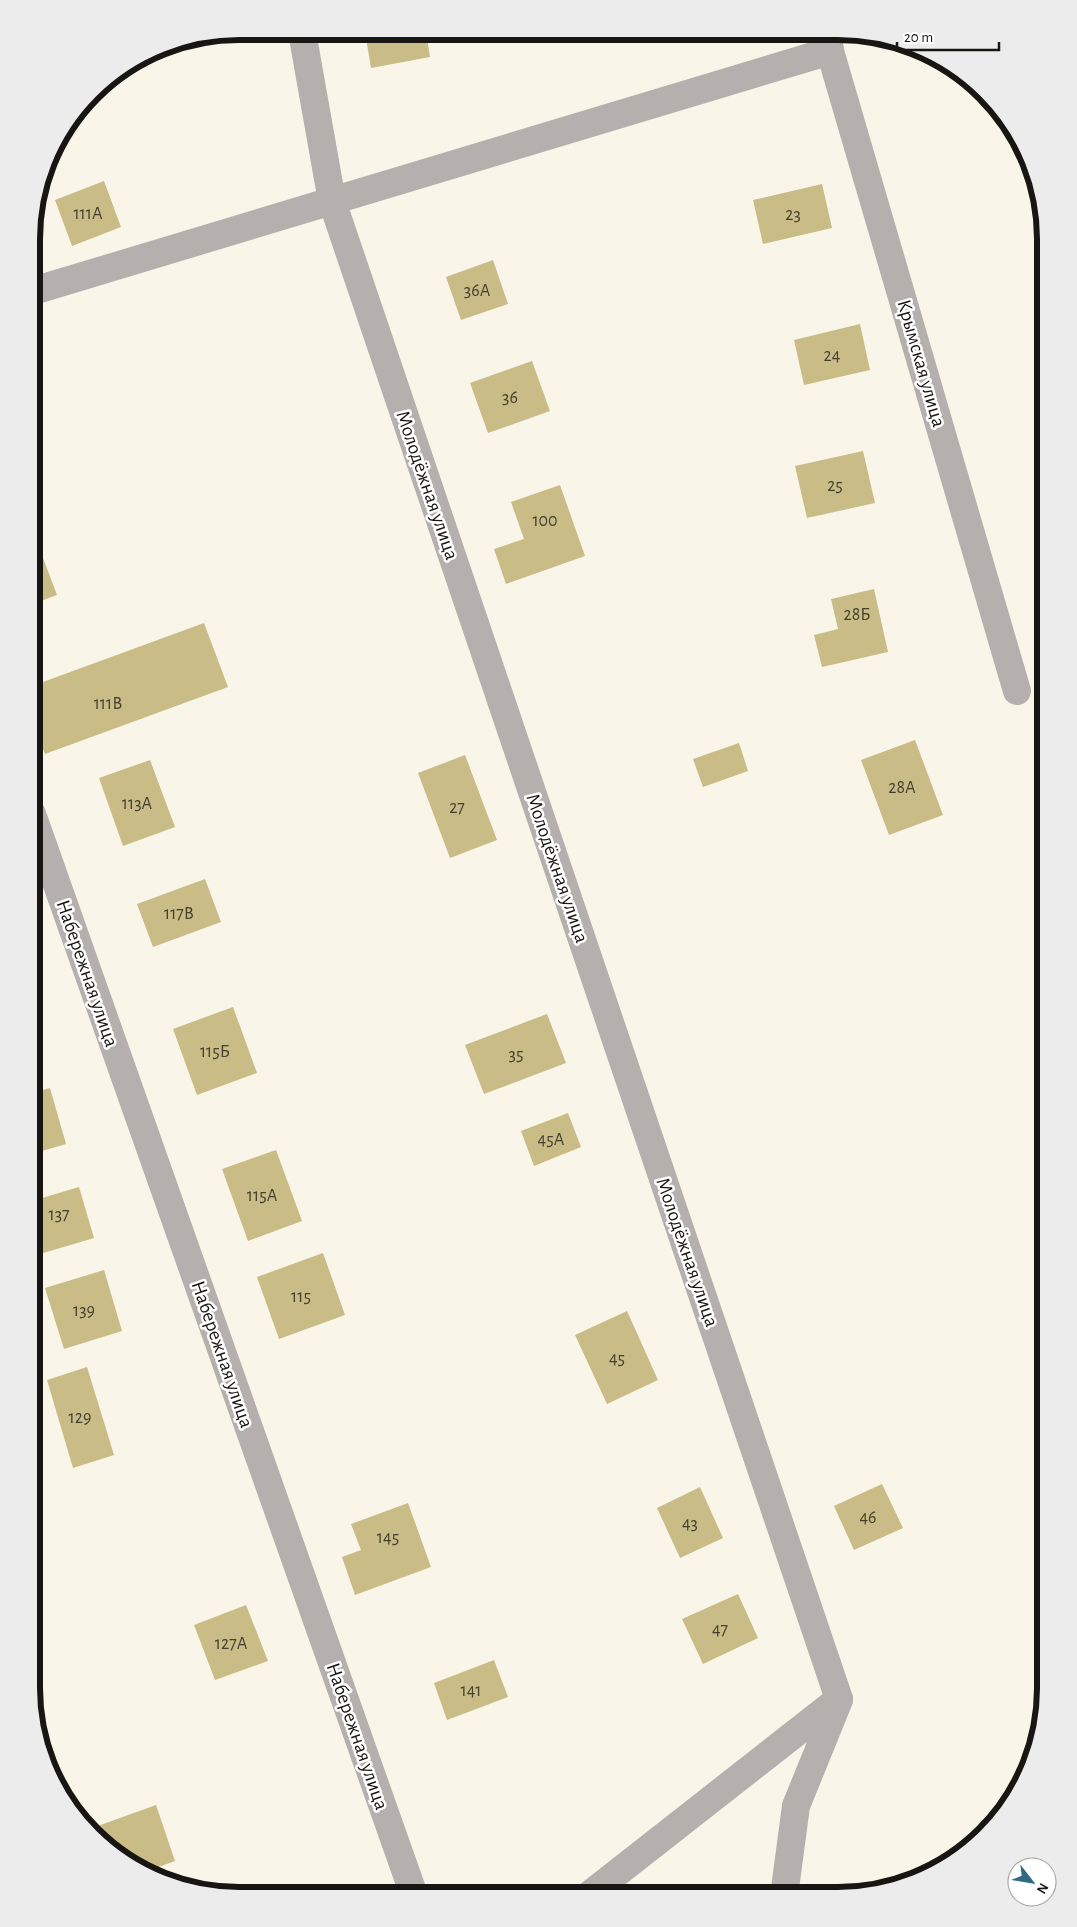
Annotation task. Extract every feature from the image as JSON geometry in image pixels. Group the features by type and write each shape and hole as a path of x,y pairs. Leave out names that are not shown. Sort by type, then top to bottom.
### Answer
{"street":[{"name":"Молодёжная улица","path":"303,40 332,201 839,1699"},
{"path":"40,289 332,201 829,43"},
{"name":"Крымская улица","path":"829,43 1018,691"},
{"name":"Набережная улица","path":"40,837 412,1887"},
{"path":"599,1887 839,1699"},
{"path":"785,1887 796,1806 839,1699"}],"building":[{"path":"366,40 427,40 430,57 371,68"},
{"path":"104,181 121,227 72,246 55,200"},
{"path":"822,184 832,228 763,244 753,200"},
{"path":"493,260 508,304 461,320 446,277"},
{"path":"860,324 870,370 804,385 794,340"},
{"path":"532,361 550,411 488,433 470,383"},
{"path":"863,451 875,503 807,518 795,466"},
{"path":"560,485 585,556 506,584 494,549 524,539 511,502"},
{"path":"40,550 57,595 40,601"},
{"path":"874,589 888,652 822,667 814,635 838,629 831,599"},
{"path":"204,623 228,687 45,754 40,741 40,683"},
{"path":"915,740 943,815 889,835 861,760"},
{"path":"739,743 748,771 703,787 693,759"},
{"path":"465,755 497,840 450,858 418,773"},
{"path":"150,760 175,827 123,846 99,778"},
{"path":"205,879 221,922 153,947 137,904"},
{"path":"233,1007 257,1073 197,1095 173,1029"},
{"path":"547,1014 566,1063 484,1094 465,1045"},
{"path":"50,1088 66,1144 40,1152 40,1091"},
{"path":"568,1113 581,1147 534,1166 521,1131"},
{"path":"276,1150 302,1221 248,1241 222,1169"},
{"path":"79,1187 94,1238 40,1254 40,1199"},
{"path":"323,1253 345,1315 279,1339 257,1277"},
{"path":"104,1270 122,1331 64,1349 45,1288"},
{"path":"627,1311 658,1380 607,1404 575,1335"},
{"path":"87,1367 114,1455 73,1468 47,1380"},
{"path":"882,1484 903,1528 854,1550 834,1506"},
{"path":"700,1487 723,1538 680,1558 657,1508"},
{"path":"408,1503 431,1567 355,1595 342,1557 361,1550 351,1524"},
{"path":"738,1594 758,1638 703,1664 682,1619"},
{"path":"246,1605 268,1661 215,1680 194,1625"},
{"path":"494,1660 508,1697 447,1720 434,1683"},
{"path":"156,1805 175,1861 155,1868 118,1846 96,1827"}]}
